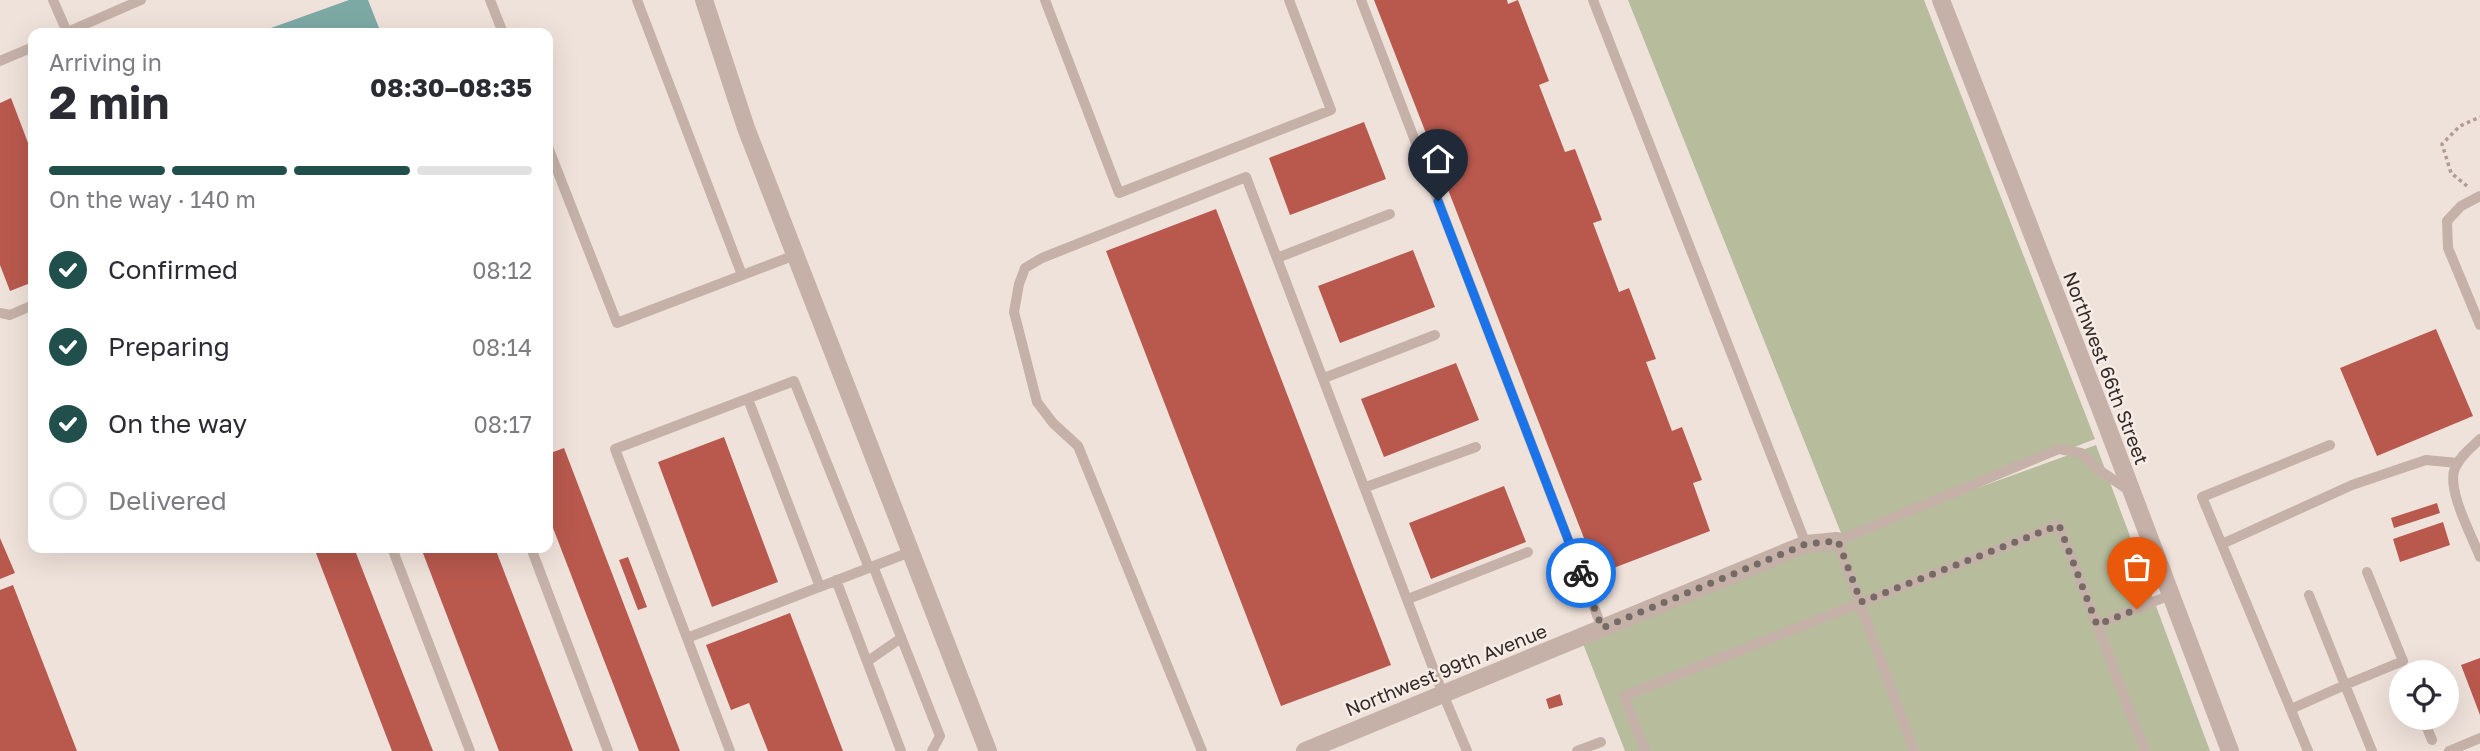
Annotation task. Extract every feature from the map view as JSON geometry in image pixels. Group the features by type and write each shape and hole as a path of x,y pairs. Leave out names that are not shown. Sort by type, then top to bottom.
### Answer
{"street":[{"path":"704,0 737,103 988,751"},
{"name":"Northwest 66th Street","path":"1941,0 2230,751"},
{"name":"Northwest 99th Avenue","path":"1305,751 1806,544 1838,541"}],"lane":[{"path":"53,0 64,28"},
{"path":"77,28 141,0"},
{"path":"490,0 501,28"},
{"path":"636,0 742,275"},
{"path":"1045,0 1119,192 1331,110 1289,0"},
{"path":"1361,0 1602,628"},
{"path":"1593,0 1806,544"},
{"path":"0,61 28,49"},
{"path":"553,160 617,323 795,255"},
{"path":"1202,751 1078,446 1053,423 1037,402 1014,312 1025,268 1041,258 1246,177 1467,751"},
{"path":"2479,197 2461,206 2447,221 2448,248 2480,325"},
{"path":"1277,258 1390,214"},
{"path":"0,313 10,315 28,307"},
{"path":"1324,378 1435,335"},
{"path":"730,751 615,449 794,381 940,736 932,751"},
{"path":"748,399 820,587"},
{"path":"2480,439 2458,463 2454,470 2452,487 2480,557"},
{"path":"2308,751 2202,497 2330,445"},
{"path":"1366,487 1476,447"},
{"path":"1914,751 1838,541 2059,449 2081,453 2099,470 2130,491"},
{"path":"2222,544 2352,485 2426,460 2458,463"},
{"path":"1645,751 1624,696 2059,525 2146,751"},
{"path":"687,638 910,552"},
{"path":"1408,599 1528,552"},
{"path":"394,553 470,751"},
{"path":"533,553 608,751"},
{"path":"2367,572 2402,660"},
{"path":"836,580 901,751"},
{"path":"2309,595 2372,751"},
{"path":"2097,625 2170,596"},
{"path":"868,661 901,638"},
{"path":"2291,709 2345,685 2389,672"},
{"path":"2428,730 2432,740"},
{"path":"2449,751 2480,738"},
{"path":"1577,751 1601,742"}],"path":[{"path":"2479,197 2451,173 2442,144 2460,125 2480,117"}],"green space":[{"path":"1628,0 1924,0 2095,439 1892,519 2096,445 2210,751 1625,751 1580,636 1843,538"}],"water":[{"path":"349,0 368,0 379,28 271,28"}],"building":[{"path":"1374,0 1507,0 1508,4 1518,0 1549,81 1539,85 1565,152 1575,149 1602,220 1593,223 1619,292 1629,288 1656,359 1646,362 1672,431 1682,427 1702,480 1693,483 1710,531 1598,574"},
{"path":"11,98 28,143 28,284 10,291 0,265 0,103"},
{"path":"1364,122 1386,179 1290,215 1269,158"},
{"path":"1216,209 1391,665 1281,706 1106,251"},
{"path":"1413,250 1435,307 1340,343 1318,286"},
{"path":"2436,329 2473,416 2377,456 2340,368"},
{"path":"1456,363 1479,420 1384,457 1361,399"},
{"path":"724,437 778,582 712,607 658,462"},
{"path":"564,448 680,751 639,751 553,528 553,452"},
{"path":"1504,486 1526,542 1431,579 1409,523"},
{"path":"2437,503 2440,513 2394,528 2391,518"},
{"path":"2443,522 2450,545 2400,562 2393,539"},
{"path":"0,538 15,573 0,579"},
{"path":"316,553 356,553 433,751 392,751"},
{"path":"423,553 497,553 573,751 499,751"},
{"path":"628,557 647,607 638,610 619,560"},
{"path":"13,585 77,751 0,751 0,590"},
{"path":"790,613 843,751 768,751 749,703 731,710 706,645"},
{"path":"2480,658 2480,715 2461,665"},
{"path":"1560,694 1563,705 1549,709 1546,699"}],"way so far":[{"path":"1581,573 1602,628 1806,544 1838,541 1861,602 2059,525 2097,625 2137,609"}],"route":[{"path":"1438,201 1581,573"}]}
